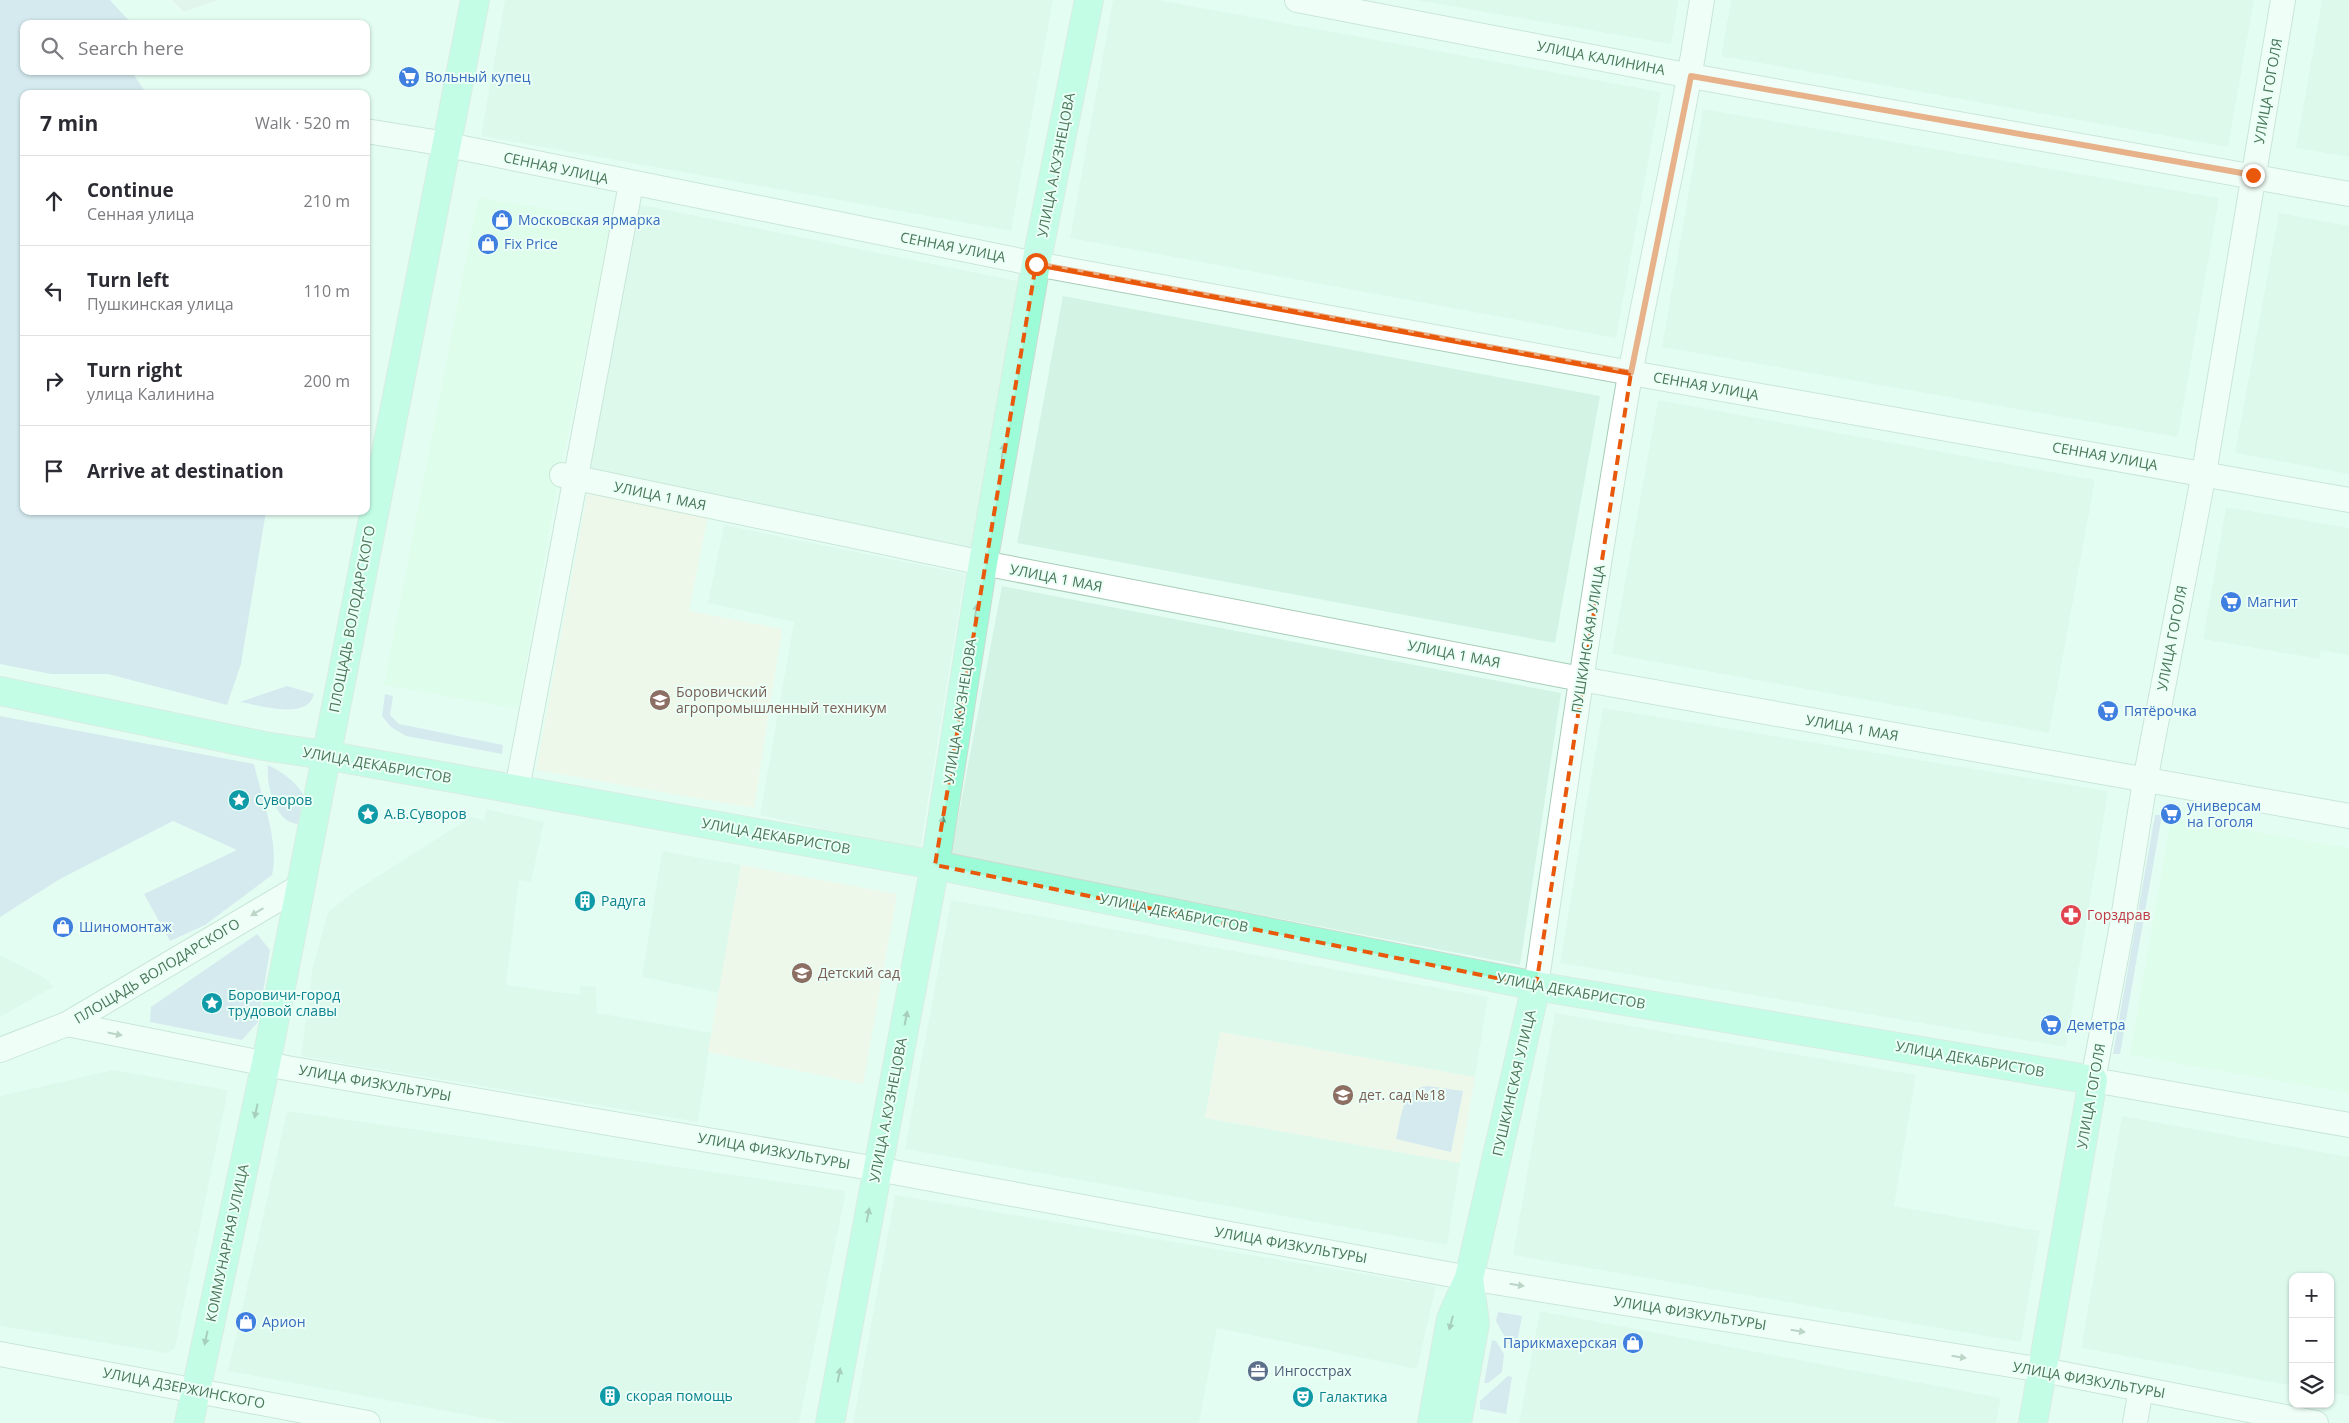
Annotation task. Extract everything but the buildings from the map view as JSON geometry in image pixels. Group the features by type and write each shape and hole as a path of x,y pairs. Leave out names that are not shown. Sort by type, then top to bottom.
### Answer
{"main road":[{"name":"ПЛОЩАДЬ ВОЛОДАРСКОГО","path":"266,1063 299,887 475,0"},
{"name":"УЛИЦА А.КУЗНЕЦОВА","path":"830,1423 935,865 984,564 1036,264 1090,0"},
{"name":"УЛИЦА ДЕКАБРИСТОВ","path":"0,691 264,746 326,754 935,865 1536,986 2093,1080"},
{"name":"ПУШКИНСКАЯ УЛИЦА","path":"1432,1423 1451,1320 1469,1278 1536,986"},
{"name":"КОММУНАРНАЯ УЛИЦА","path":"189,1423 266,1063"},
{"name":"УЛИЦА ГОГОЛЯ","path":"2033,1423 2093,1080"},
{"name":"ПУШКИНСКАЯ УЛИЦА","path":"1457,1423 1475,1323 1469,1278"}],"street":[{"name":"УЛИЦА КАЛИНИНА","path":"1296,0 1691,76 2253,175 2349,194"},
{"name":"ПУШКИНСКАЯ УЛИЦА","path":"1536,986 1581,679 1631,373 1691,76 1702,0"},
{"name":"УЛИЦА ГОГОЛЯ","path":"2093,1080 2122,925 2145,781 2204,473 2284,0"},
{"name":"СЕННАЯ УЛИЦА","path":"370,132 445,145 631,184 1036,264 1631,373 2349,500"},
{"path":"516,789 569,477 631,184"},
{"name":"УЛИЦА 1 МАЯ","path":"569,477 984,564 1581,679 2349,816"},
{"name":"ПЛОЩАДЬ ВОЛОДАРСКОГО","path":"0,1050 67,1024 299,887"},
{"name":"ПЛОЩАДЬ ВОЛОДАРСКОГО","path":"67,1024 266,1063"},
{"name":"УЛИЦА ФИЗКУЛЬТУРЫ","path":"266,1063 877,1169 1469,1278 2043,1370 2316,1423"},
{"name":"УЛИЦА ДЕКАБРИСТОВ","path":"2093,1080 2349,1125"},
{"name":"УЛИЦА ДЗЕРЖИНСКОГО","path":"0,1354 368,1423"},
{"path":"2135,1423 2141,1389"}],"highlighted area":[{"path":"1036,264 1631,373 1536,986 935,865"}],"shaded area":[{"path":"0,0 110,0 128,20 20,20 20,75 134,75 144,90 20,90 20,515 265,515 241,664 227,705 108,674 51,674 0,664"},
{"path":"172,0 218,0 184,12"},
{"path":"505,0 1053,0 1011,231 481,136"},
{"path":"1113,0 1158,0 1661,92 1616,338 1070,238"},
{"path":"1416,0 1679,0 1671,44"},
{"path":"1731,0 2254,0 2228,147 1721,56"},
{"path":"2322,0 2349,0 2349,157 2296,148"},
{"path":"1703,109 2219,198 2178,437 1662,347"},
{"path":"478,198 613,219 560,471 518,709 384,685"},
{"path":"638,204 1022,282 971,548 588,468"},
{"path":"2279,213 2349,226 2349,474 2235,453"},
{"path":"1063,296 1600,396 1555,643 1017,543"},
{"path":"1658,400 2095,480 2049,733 1612,654"},
{"name":"Боровичский агропромышленный техникум","path":"588,490 708,516 689,611 782,629 754,808 536,770"},
{"path":"2226,507 2349,528 2349,655 2321,650 2319,659 2203,639"},
{"path":"724,525 965,574 920,850 760,815 794,622 708,603"},
{"path":"1002,586 1561,693 1520,965 951,855"},
{"path":"287,686 314,694 310,702 303,707 293,709 270,708 240,702"},
{"path":"385,694 393,696 390,715 399,724 503,745 502,754 406,736 391,727 382,716"},
{"path":"1603,708 2108,791 2066,1047 1560,963"},
{"path":"0,716 254,764 272,834 274,863 272,875 205,925 170,941 144,894 237,850 173,821 60,879 0,917"},
{"path":"268,765 286,776 301,792 306,804 306,825 290,822 279,812 275,805 268,780"},
{"path":"486,809 544,822 531,882 519,880 506,985 580,995 580,986 596,987 597,1013 712,1033 698,1122 301,1056 313,966 328,912 358,889 471,817 484,820"},
{"path":"2155,815 2162,815 2120,1054 2113,1054"},
{"path":"2171,817 2349,848 2349,1093 2130,1055"},
{"path":"662,851 741,865 719,993 642,977"},
{"name":"Детский сад","path":"741,865 897,894 863,1084 708,1052"},
{"path":"951,900 1488,997 1475,1077 1220,1032 1205,1118 1460,1163 1447,1245 905,1149"},
{"path":"257,934 270,950 258,1022 242,1040 150,1022 151,1007"},
{"path":"0,955 45,978 53,987 0,1017"},
{"path":"1555,1013 1916,1075 1894,1206 2040,1231 2021,1342 1513,1255"},
{"path":"1220,1032 1475,1077 1460,1163 1205,1118"},
{"path":"113,1070 228,1090 175,1348 167,1353 0,1326 0,1096"},
{"path":"1428,1086 1463,1091 1451,1152 1396,1139 1404,1105 1408,1098 1412,1092"},
{"path":"287,1111 846,1191 799,1423 512,1423 228,1371"},
{"path":"2122,1116 2349,1157 2349,1396 2334,1393 2334,1273 2289,1273 2289,1385 2081,1348"},
{"path":"895,1195 1436,1286 1417,1369 1217,1328 1199,1423 853,1423"},
{"path":"1540,1311 2001,1398 1996,1423 1519,1423"},
{"path":"1498,1312 1522,1316 1516,1348 1510,1347 1496,1321"},
{"path":"1492,1340 1496,1341 1504,1354 1502,1372 1488,1383 1484,1383"},
{"path":"1508,1376 1512,1377 1506,1414 1480,1409 1480,1401"}],"place":[{"name":"Вольный купец","path":"409,77"},
{"name":"Московская ярмарка","path":"502,220"},
{"name":"Fix Price","path":"488,244"},
{"name":"Магнит","path":"2231,602"},
{"name":"Боровичский агропромышленный техникум","path":"660,700"},
{"name":"Пятёрочка","path":"2108,711"},
{"name":"Суворов","path":"239,800"},
{"name":"А.В.Суворов","path":"368,814"},
{"name":"универсам на Гоголя","path":"2171,814"},
{"name":"Радуга","path":"585,901"},
{"name":"Горздрав","path":"2071,915"},
{"name":"Шиномонтаж","path":"63,927"},
{"name":"Детский сад","path":"802,973"},
{"name":"Боровичи-город трудовой славы","path":"212,1003"},
{"name":"Деметра","path":"2051,1025"},
{"name":"дет. сад №18","path":"1343,1095"},
{"name":"Арион","path":"246,1322"},
{"name":"Парикмахерская","path":"1633,1343"},
{"name":"Ингосстрах","path":"1258,1371"},
{"name":"скорая помощь","path":"610,1396"},
{"name":"Галактика","path":"1303,1397"}],"route":[{"path":"1036,264 1631,373 1691,76 2253,175"}]}
